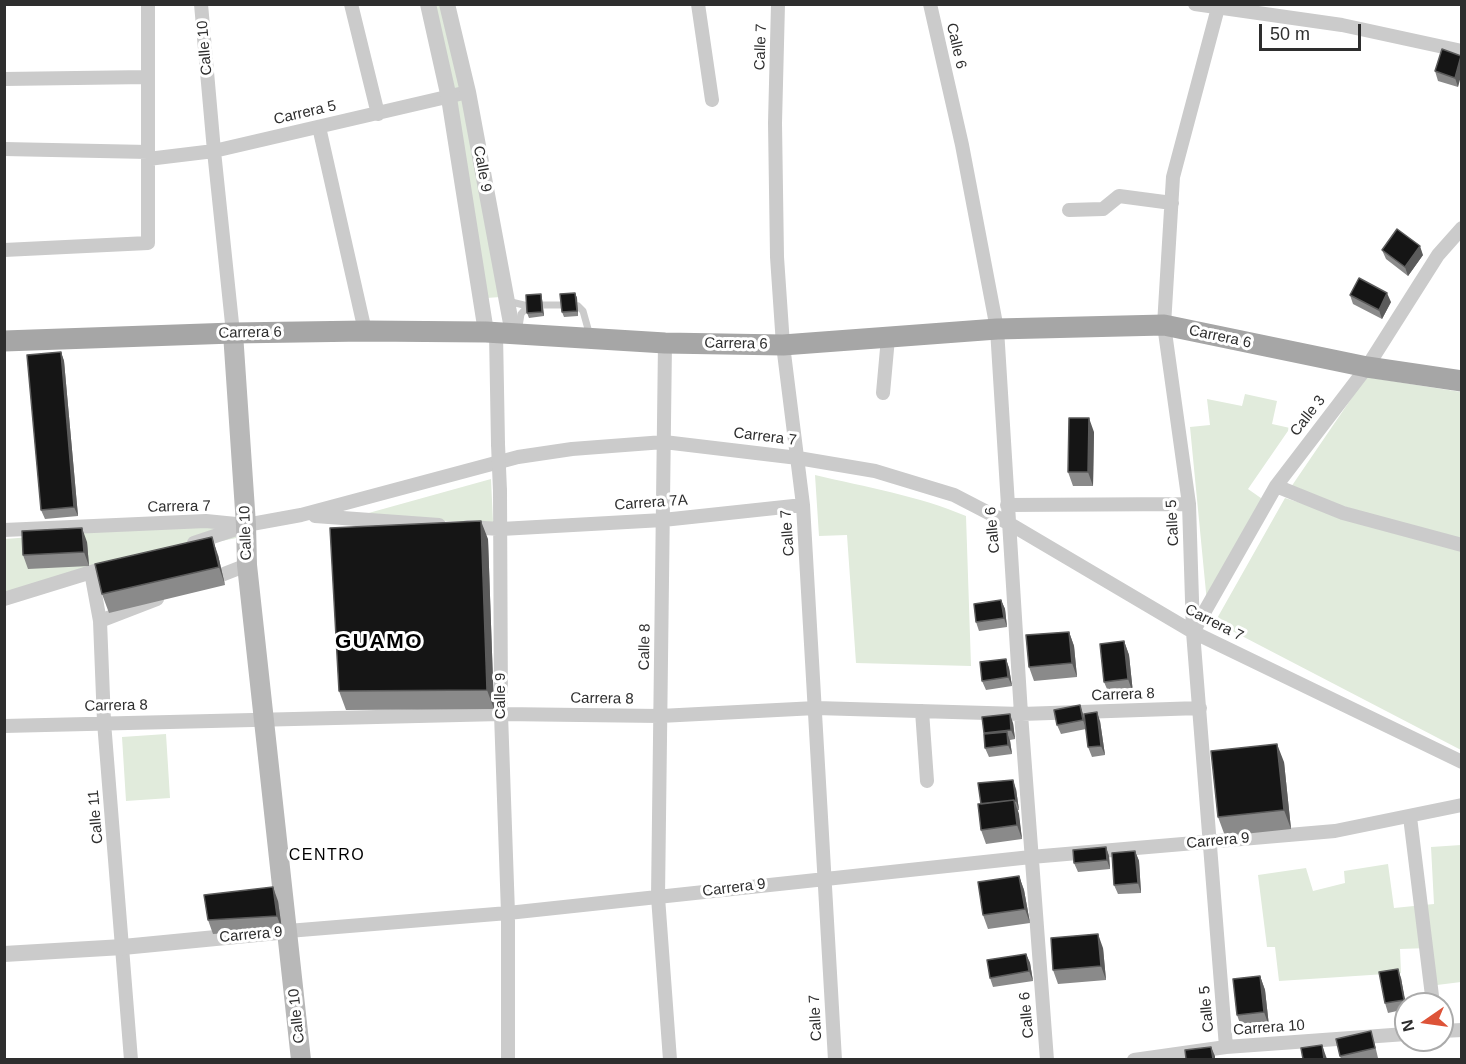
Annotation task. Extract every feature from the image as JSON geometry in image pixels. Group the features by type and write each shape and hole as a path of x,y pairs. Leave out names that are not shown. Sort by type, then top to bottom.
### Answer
{"main road":[{"name":"Carrera 6","path":"4,341 365,331 503,333 665,343 783,345 997,329 1164,325 1367,367 1461,381"},
{"name":"Calle 10","path":"233,333 247,565 302,1059"}],"street":[{"path":"4,250 148,243 148,4"},
{"name":"Calle 10","path":"201,4 233,333"},
{"path":"351,4 378,114"},
{"name":"Calle 9","path":"428,4 503,333"},
{"name":"Calle 9","path":"447,4 468,92 507,301 503,333 498,444 501,529 501,714 508,913 508,1059"},
{"path":"698,4 712,100"},
{"name":"Calle 7","path":"778,4 775,123 777,258 783,345 803,505 835,1059"},
{"name":"Calle 6","path":"930,4 962,145 997,329 1021,714 1047,1059"},
{"path":"1196,4 1342,25 1461,51"},
{"name":"Calle 5","path":"1219,6 1173,177 1164,325 1189,504 1193,632 1226,1047"},
{"path":"4,79 148,77"},
{"name":"Carrera 5","path":"4,149 148,155 214,151 468,92"},
{"path":"319,127 365,331"},
{"path":"1069,210 1103,209 1119,196 1172,203"},
{"name":"Calle 3","path":"1193,632 1276,486 1367,367 1438,255 1461,228"},
{"path":"884,393 888,338"},
{"name":"Calle 8","path":"665,343 658,897 670,1059"},
{"name":"Carrera 7","path":"4,530 206,521 246,525 301,515 518,457 572,449 664,442 798,458 876,471 954,495 1010,524 1193,632 1461,762"},
{"path":"1276,486 1343,513 1461,545"},
{"path":"1007,505 1189,504"},
{"name":"Carrera 7A","path":"301,515 501,529 663,520 803,505"},
{"path":"176,548 246,525"},
{"path":"195,585 247,565"},
{"path":"4,599 112,566"},
{"name":"Calle 11","path":"91,572 100,621 104,722 131,1059"},
{"path":"100,621 174,593"},
{"name":"Carrera 8","path":"4,726 501,714 660,716 816,708 1021,714 1200,708"},
{"path":"922,711 927,781"},
{"name":"Carrera 9","path":"4,954 123,947 508,913 1031,857 1335,831 1461,805"},
{"path":"1410,817 1432,992"},
{"name":"Carrera 10","path":"1134,1059 1226,1047 1394,1035"}],"lane":[{"path":"543,305 563,305"},
{"path":"578,306 583,311 590,339"}],"green space":[{"path":"430,5 443,5 463,88 450,92"},
{"path":"466,99 501,297 486,298 452,100"},
{"path":"1366,377 1461,392 1461,540 1339,505 1291,487"},
{"path":"1245,394 1277,401 1272,424 1290,428 1248,489 1268,503 1208,613 1190,427 1210,425 1207,399 1242,406"},
{"path":"815,475 911,497 966,516 971,666 856,663 847,535 819,536"},
{"path":"491,479 493,522 347,519"},
{"path":"1285,498 1399,534 1461,549 1461,750 1215,622"},
{"path":"239,521 241,537 88,569 5,601 5,539"},
{"path":"166,734 170,798 126,801 122,737"},
{"path":"1461,845 1461,982 1437,985 1429,948 1400,949 1401,973 1279,981 1275,947 1267,947 1258,875 1306,868 1313,891 1345,883 1344,871 1388,864 1394,908 1434,904 1431,847"}],"building":[{"path":"1442,49 1461,56 1455,78 1435,71"},
{"path":"1397,229 1420,246 1405,267 1382,250"},
{"path":"1359,278 1387,293 1379,310 1350,295"},
{"path":"575,293 577,311 562,312 560,294"},
{"path":"541,294 542,312 527,313 526,295"},
{"path":"61,352 74,507 41,510 27,355"},
{"path":"1069,418 1089,418 1088,472 1068,472"},
{"path":"481,521 487,690 339,691 330,528"},
{"path":"82,528 84,552 23,555 22,531"},
{"path":"212,537 219,567 102,594 95,564"},
{"path":"1001,600 1004,618 976,622 974,604"},
{"path":"1069,632 1072,663 1029,667 1026,635"},
{"path":"1124,641 1128,679 1104,682 1100,644"},
{"path":"1006,659 1008,677 982,681 980,662"},
{"path":"1080,705 1083,720 1057,725 1054,710"},
{"path":"1097,712 1101,746 1088,747 1084,714"},
{"path":"1010,714 1011,730 984,733 982,717"},
{"path":"1007,732 1008,745 985,748 984,734"},
{"path":"1277,744 1284,810 1218,817 1211,751"},
{"path":"1013,780 1016,801 981,804 978,783"},
{"path":"1014,800 1017,825 981,830 978,804"},
{"path":"1106,847 1107,860 1074,863 1073,850"},
{"path":"1135,851 1138,883 1114,885 1112,853"},
{"path":"1019,876 1025,909 983,915 978,882"},
{"path":"273,887 277,916 208,920 204,895"},
{"path":"1098,934 1101,966 1053,970 1051,938"},
{"path":"1026,954 1029,971 990,978 987,960"},
{"path":"1398,969 1402,992 1394,992 1394,1002 1385,1003 1379,972"},
{"path":"1260,976 1264,1012 1237,1015 1233,979"},
{"path":"1371,1031 1375,1048 1340,1056 1336,1039"},
{"path":"1322,1045 1324,1059 1303,1059 1301,1048"},
{"path":"1211,1047 1213,1059 1186,1059 1185,1050"}],"district":[{"name":"GUAMO","path":"379,642"},
{"name":"CENTRO","path":"327,856"}]}
